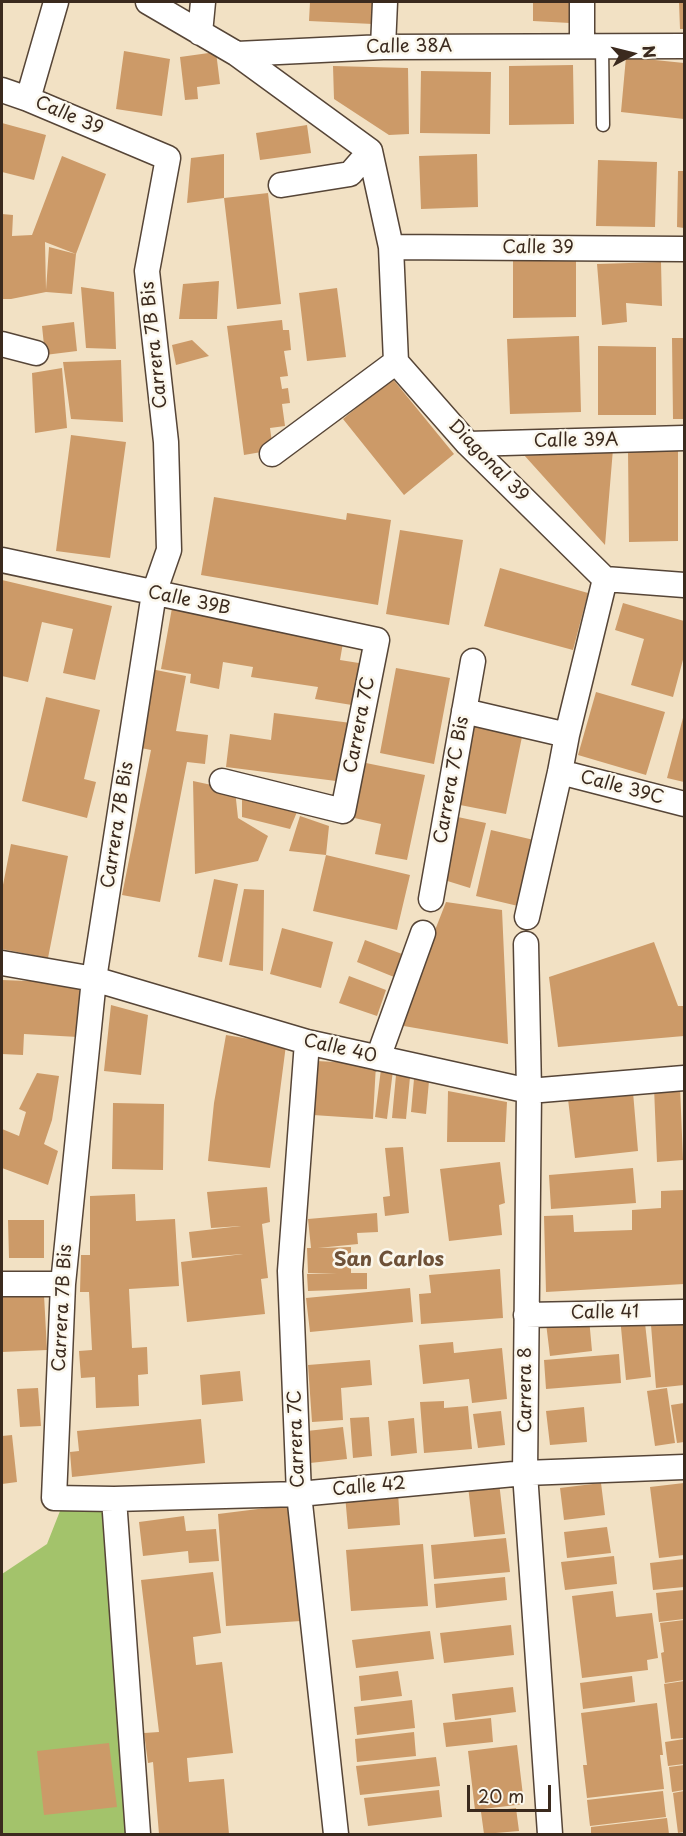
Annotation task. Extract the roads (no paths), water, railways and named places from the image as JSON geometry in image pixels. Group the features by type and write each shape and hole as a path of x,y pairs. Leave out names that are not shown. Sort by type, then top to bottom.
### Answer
{"street":[{"path":"28,99 56,2"},
{"path":"148,2 237,54 370,151 391,247 396,362 272,454"},
{"path":"200,33 203,2"},
{"path":"383,47 385,2"},
{"path":"582,2 592,46"},
{"name":"Calle 38A","path":"237,54 383,47 684,45"},
{"name":"Calle 39","path":"2,90 168,158"},
{"path":"281,185 350,174 370,151"},
{"name":"Carrera 7B Bis","path":"54,1498 63,1284 94,979 154,593 169,550 166,442 147,271 168,158"},
{"name":"Calle 39","path":"391,247 684,249"},
{"path":"2,344 36,353"},
{"name":"Diagonal 39","path":"396,362 468,444 605,579"},
{"name":"Calle 39A","path":"468,444 684,438"},
{"name":"Calle 39B","path":"2,560 377,640"},
{"path":"527,917 567,735 605,579 684,585"},
{"name":"Carrera 7C","path":"222,781 343,811 377,640"},
{"name":"Carrera 7C Bis","path":"431,899 473,661"},
{"path":"464,711 567,735"},
{"name":"Calle 39C","path":"560,772 684,804"},
{"path":"378,1058 423,933"},
{"name":"Carrera 8","path":"526,944 529,1091 525,1473 550,1834"},
{"name":"Calle 40","path":"2,963 94,979 307,1042 529,1091 684,1078"},
{"name":"Carrera 7C","path":"307,1042 290,1272 299,1494 336,1834"},
{"path":"2,1284 63,1284"},
{"name":"Calle 41","path":"526,1315 684,1312"},
{"name":"Calle 42","path":"54,1498 114,1499 299,1494 525,1473 684,1467"},
{"path":"114,1499 138,1834"}],"lane":[{"path":"592,46 603,125"}],"district":[{"name":"San Carlos","path":"389,1260"}]}
